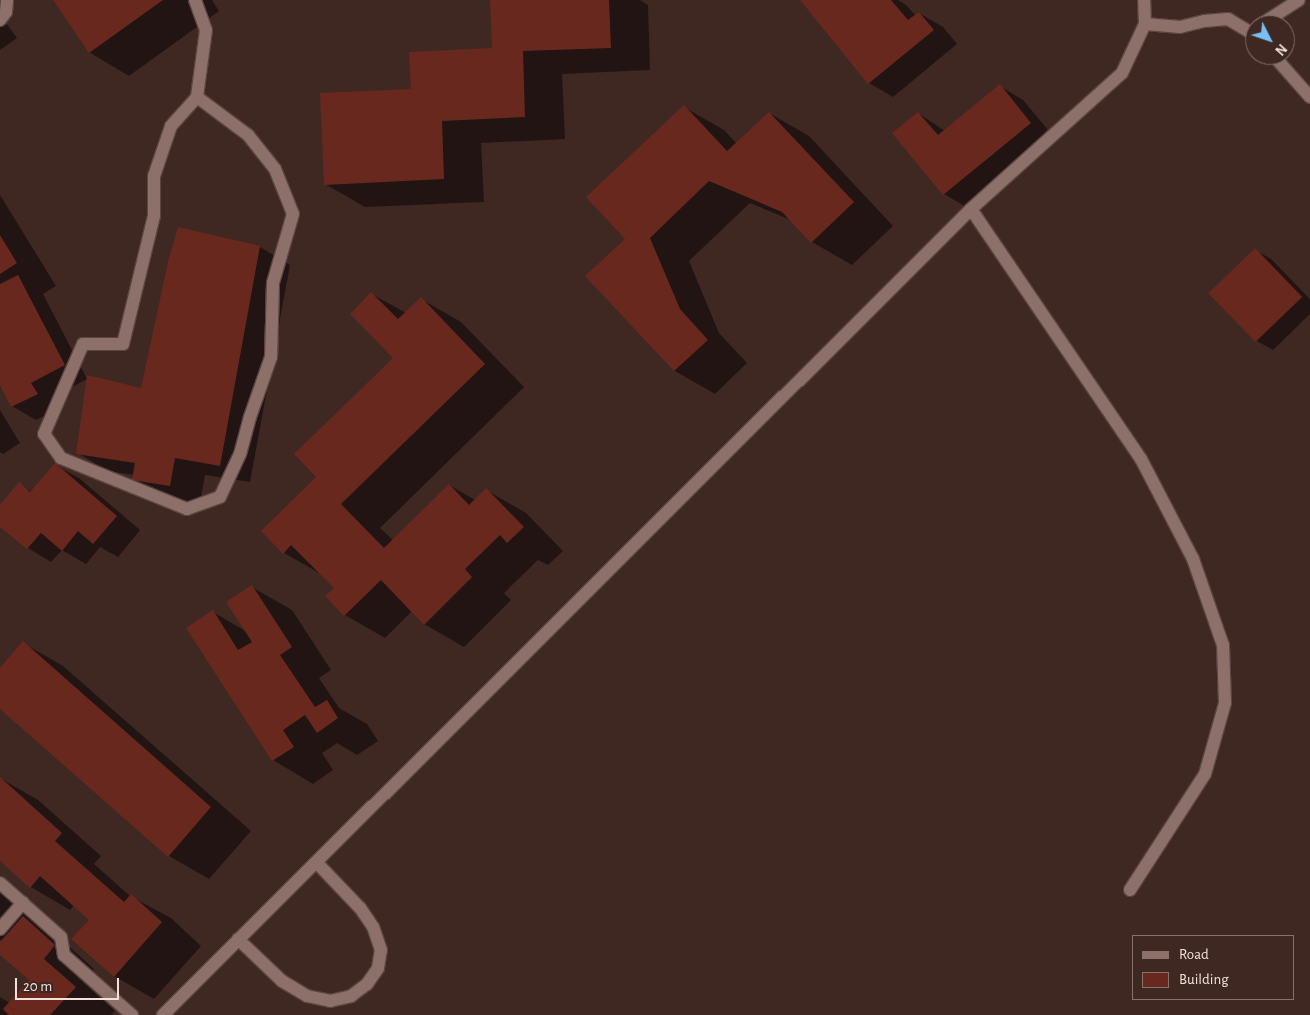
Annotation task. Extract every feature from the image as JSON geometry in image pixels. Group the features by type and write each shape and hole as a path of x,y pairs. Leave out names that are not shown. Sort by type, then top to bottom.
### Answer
{"street":[{"path":"0,20 6,12 7,0"},
{"path":"195,0 206,30 197,97 171,126 154,176 154,216 123,344 83,344 44,434 61,458 187,509 220,497 240,454 250,416 271,357 273,283 293,214 275,169 248,135 197,97"},
{"path":"163,1015 971,209 1122,73 1145,24 1144,0"},
{"path":"1274,15 1299,0"},
{"path":"1145,24 1180,27 1204,21 1228,19 1245,26"},
{"path":"1282,65 1310,97"},
{"path":"971,209 1141,459 1193,559 1223,645 1225,704 1206,774 1130,890"},
{"path":"238,939 282,981 307,996 330,1001 351,996 367,984 378,968 380,950 373,926 360,908 317,862"},
{"path":"0,883 61,938 64,955 132,1015"},
{"path":"0,929 22,903"}],"building":[{"path":"53,0 163,0 89,53"},
{"path":"490,0 609,0 611,48 523,51 525,117 442,121 444,179 324,185 320,93 411,89 409,52 492,48"},
{"path":"800,0 891,0 908,20 919,12 934,30 868,84"},
{"path":"1000,84 1031,123 943,195 892,133 918,112 938,135"},
{"path":"684,105 727,151 769,112 854,202 811,243 782,212 709,181 650,238 680,309 708,340 674,371 585,276 625,239 586,197"},
{"path":"178,227 260,246 220,466 175,458 170,486 132,480 135,463 76,454 87,375 141,388 168,262"},
{"path":"0,235 17,263 0,274"},
{"path":"1255,248 1302,297 1255,342 1208,293"},
{"path":"18,275 65,365 31,383 38,394 11,407 0,385 0,284"},
{"path":"371,292 398,319 421,297 485,364 341,504 384,548 449,484 469,505 486,488 524,527 507,543 500,535 465,569 472,577 424,625 381,580 344,616 325,596 334,588 291,545 283,554 261,531 316,477 294,454 393,358 350,314"},
{"path":"55,463 117,516 93,544 78,531 62,551 41,533 27,549 0,527 0,505 19,482 30,492"},
{"path":"252,585 292,647 280,655 315,707 327,700 338,718 317,733 305,715 283,730 294,747 272,761 186,628 213,610 238,650 252,642 226,602"},
{"path":"23,641 211,807 168,857 0,709 0,668"},
{"path":"0,777 62,833 55,841 124,902 131,894 162,922 114,977 71,939 89,920 40,876 30,888 0,861"},
{"path":"23,916 55,945 44,959 76,987 50,1015 9,1015 3,1009 29,980 0,955 0,942"}]}
